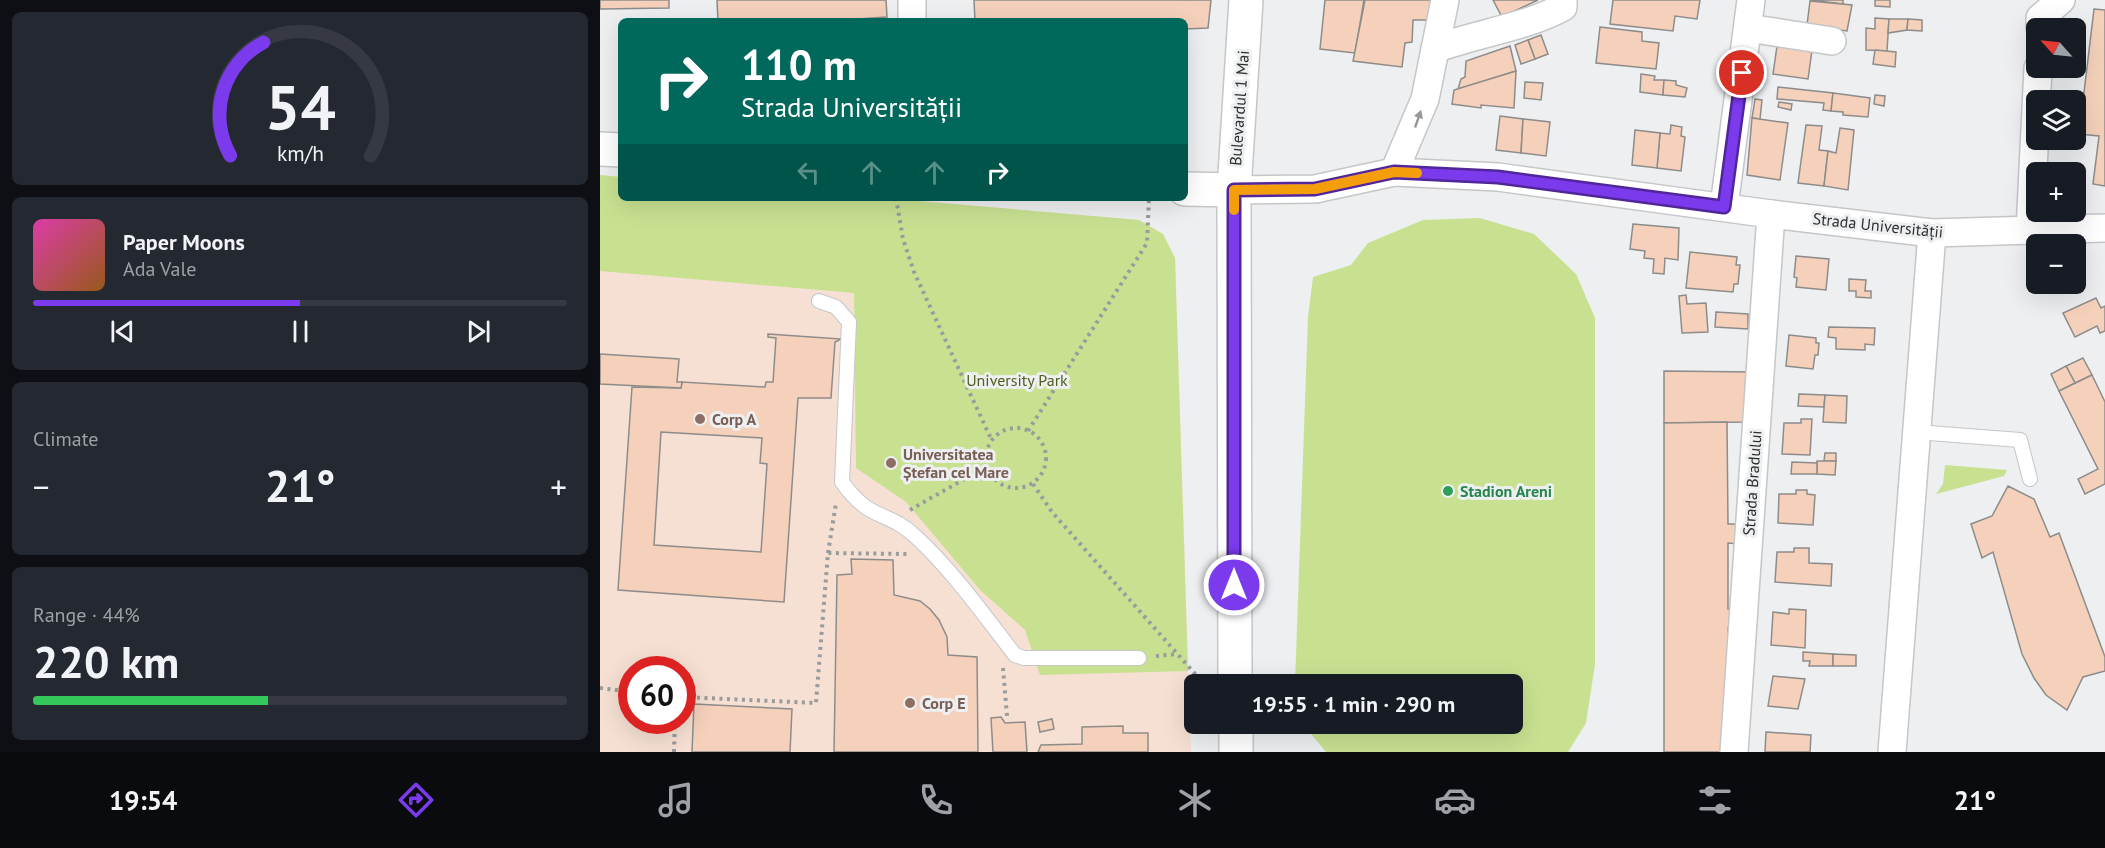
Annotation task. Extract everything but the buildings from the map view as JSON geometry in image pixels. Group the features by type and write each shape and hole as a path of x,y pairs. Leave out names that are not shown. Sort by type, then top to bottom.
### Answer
{"main road":[{"name":"Bulevardul 1 Mai","path":"1235,674 1234,190 1246,0"},
{"path":"600,149 618,150"},
{"name":"Strada Universității","path":"1188,189 1234,190"},
{"path":"1236,734 1236,752"}],"street":[{"path":"912,0 912,18"},
{"path":"1394,172 1425,99 1445,0"},
{"path":"1435,49 1469,36 1545,17 1563,7 1563,0"},
{"path":"1724,207 1751,0"},
{"path":"2040,18 2061,0"},
{"path":"1748,28 1832,41"},
{"path":"2030,231 2038,78"},
{"name":"Strada Universității","path":"1234,190 1315,189 1394,172 1498,177 1932,233 2105,228"},
{"name":"Strada Bradului","path":"1734,752 1771,214"},
{"path":"1892,752 1932,233"}],"lane":[{"path":"819,301 836,307 849,322 842,482 853,496 868,509 895,519 938,560 1015,656 1024,658 1139,658"},
{"path":"1917,432 2020,440 2030,479"}],"path":[{"path":"897,201 903,239 914,272 992,441"},
{"path":"1028,431 1147,243 1149,201"},
{"path":"1008,429 1028,431 1036,436 1046,451 1044,470 1033,484 1024,488 1005,486 991,475 987,466 986,457 992,441 1008,429"},
{"path":"895,519 987,466"},
{"path":"696,697 816,703 832,517 842,482"},
{"path":"1033,484 1052,512 1196,674"},
{"path":"828,553 914,554"},
{"path":"1139,658 1179,654"},
{"path":"1003,666 1007,716"},
{"path":"600,688 618,690"},
{"path":"674,752 675,734"}],"shaded area":[{"name":"Universitatea Ștefan cel Mare","path":"600,175 618,177 618,201 919,201 1139,220 1163,234 1175,258 1188,674 1184,674 1184,734 1190,734 1191,752 600,752"}],"green space":[{"name":"University Park","path":"600,175 618,177 618,201 919,201 1139,220 1163,234 1175,258 1188,671 1040,675 1025,630 980,590 906,502 856,468 854,293 600,271"},
{"name":"Stadion Areni","path":"1480,218 1534,234 1576,274 1595,318 1595,664 1586,723 1568,752 1326,752 1311,734 1523,734 1523,674 1295,674 1308,317 1313,277 1351,265 1368,243 1423,220"},
{"path":"1945,465 2007,470 2004,476 1936,494 1943,484"}],"slow traffic":[{"path":"1234,210 1234,190 1315,189 1339,186 1394,172 1417,173"}],"place":[{"name":"Corp A","path":"700,419"},
{"name":"Universitatea Ștefan cel Mare","path":"891,463"},
{"name":"Stadion Areni","path":"1448,491"},
{"name":"Corp E","path":"910,703"}],"route":[{"path":"1234,585 1234,190 1315,189 1339,186 1394,172 1498,177 1724,207 1742,73"}]}
